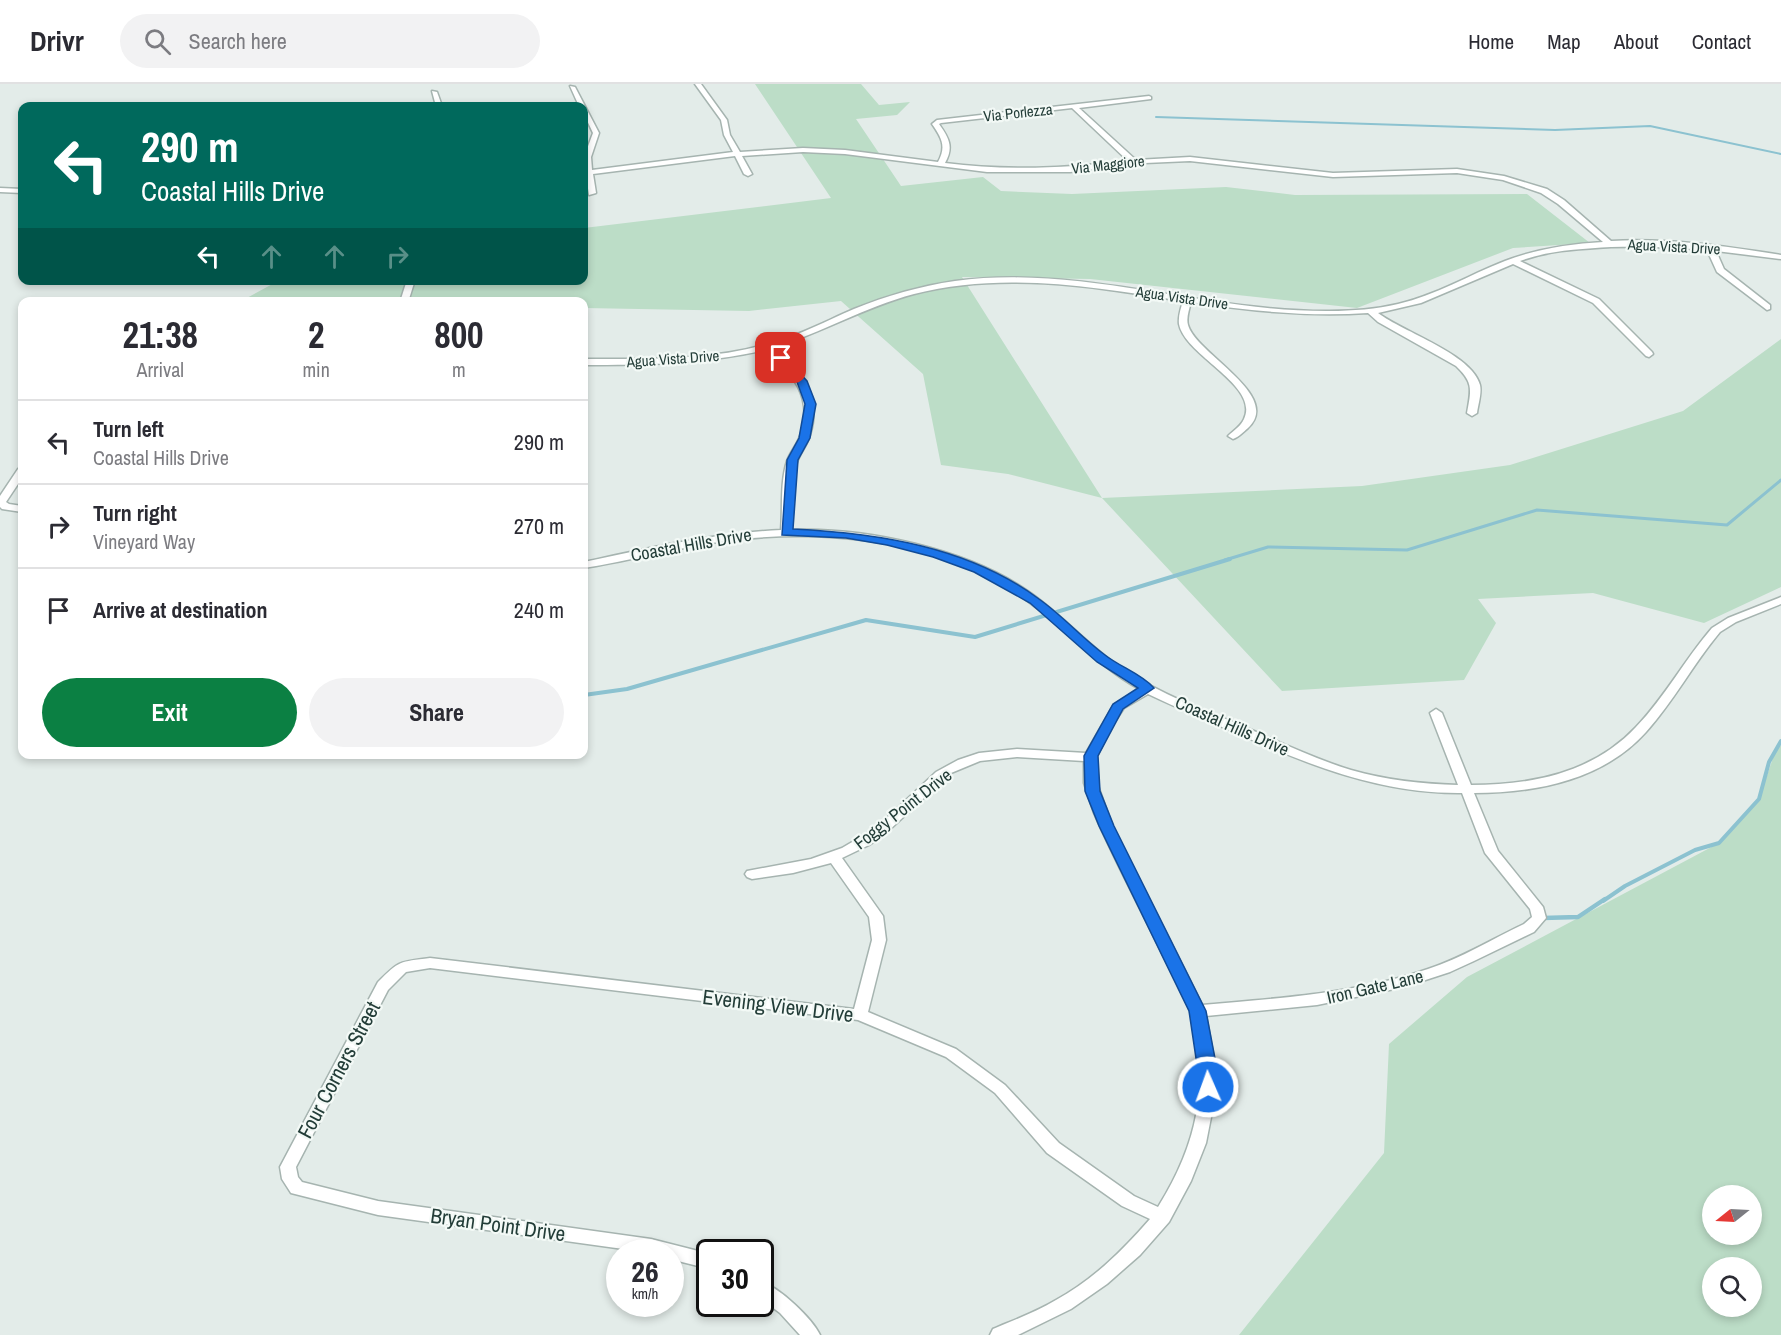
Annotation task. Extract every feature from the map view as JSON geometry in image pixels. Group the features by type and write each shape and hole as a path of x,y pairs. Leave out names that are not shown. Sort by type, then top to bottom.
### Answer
{"street":[{"path":"698,84 724,120 727,135 748,174"},
{"path":"572,87 580,102"},
{"path":"434,92 438,102"},
{"name":"Via Porlezza","path":"940,165 948,152 946,142 935,124 939,121 1149,98"},
{"path":"1074,107 1134,162"},
{"path":"588,117 596,133 588,152"},
{"name":"Via Maggiore","path":"588,172 736,154 825,150 987,171 1037,171 1134,162 1216,161 1333,175 1440,170 1486,174 1522,183 1550,195 1611,245"},
{"path":"588,176 592,193"},
{"path":"0,190 18,191"},
{"name":"Agua Vista Drive","path":"588,362 678,362 766,347 886,300 926,289 967,282 1042,281 1291,313 1370,311 1425,300 1515,261 1559,250 1611,245 1710,247 1781,257"},
{"path":"1710,247 1720,270 1767,307"},
{"path":"1515,261 1596,301 1649,354"},
{"path":"1188,300 1183,317 1190,339 1242,388 1250,402 1252,412 1248,422 1233,436"},
{"path":"1370,311 1390,327 1442,352 1462,365 1474,385 1472,413"},
{"path":"766,347 795,372 810,400 810,416 804,438 792,460 786,532"},
{"path":"18,477 1,502 3,506 18,508"},
{"name":"Coastal Hills Drive","path":"588,564 704,539 786,532 846,535 888,541 938,554 978,570 1034,601 1101,659 1147,688 1317,763 1363,777 1411,785 1464,789 1501,788 1553,780 1585,769 1612,756 1646,724 1716,630 1732,620 1781,600"},
{"path":"999,1335 1062,1306 1099,1281 1133,1252 1163,1217 1189,1170 1203,1121 1208,1069 1198,1011 1106,826 1093,791 1091,756 1118,707 1147,688"},
{"path":"1436,713 1464,789"},
{"name":"Foggy Point Drive","path":"752,874 789,870 835,858 865,844 948,770 997,754 1036,753 1091,756"},
{"name":"Iron Gate Lane","path":"1198,1011 1332,998 1380,989 1435,973 1529,928 1539,918 1536,906 1492,853 1464,789"},
{"path":"835,858 876,916 879,940 860,1015"},
{"name":"Evening View Drive","path":"402,967 430,963 860,1015 951,1053 1000,1089 1053,1148 1128,1201 1163,1217"},
{"name":"Four Corners Street","path":"290,1179 288,1167 383,986 402,967"},
{"name":"Bryan Point Drive","path":"290,1179 297,1188 378,1208 651,1246 696,1258"},
{"path":"774,1299 786,1308 811,1335"}],"green space":[{"path":"755,84 861,84 879,105 910,102 897,115 856,119 901,186 983,177 1001,191 1072,194 1226,187 1295,195 1527,194 1590,243 1513,248 1357,308 1090,279 962,277 1102,498 1008,474 941,465 923,374 841,301 749,311 588,308 588,297 249,297 271,285 588,285 588,228 831,198"},
{"path":"1781,339 1781,587 1704,623 1593,593 1478,599 1496,623 1464,680 1282,691 1102,498 1362,486 1510,465 1683,411"},
{"path":"1781,745 1781,1335 1239,1335 1384,1153 1389,1044 1467,977 1719,843 1759,799 1775,752"}],"waterway":[{"path":"1156,117 1555,130 1650,126 1781,154"},
{"path":"1225,560 1268,547 1407,550 1537,510 1727,525 1781,480"},
{"path":"588,694 627,689 866,620 975,637 1230,559"},
{"path":"1603,901 1625,886 1695,850 1719,843 1759,799 1769,762 1781,741"},
{"path":"1543,918 1578,917 1605,899"}],"route":[{"path":"781,358 802,381 810,400 810,416 804,438 792,460 786,532 846,535 888,541 938,554 999,579 1034,601 1101,659 1147,688 1118,707 1091,756 1091,779 1106,826 1198,1011 1208,1069 1208,1087"}]}
